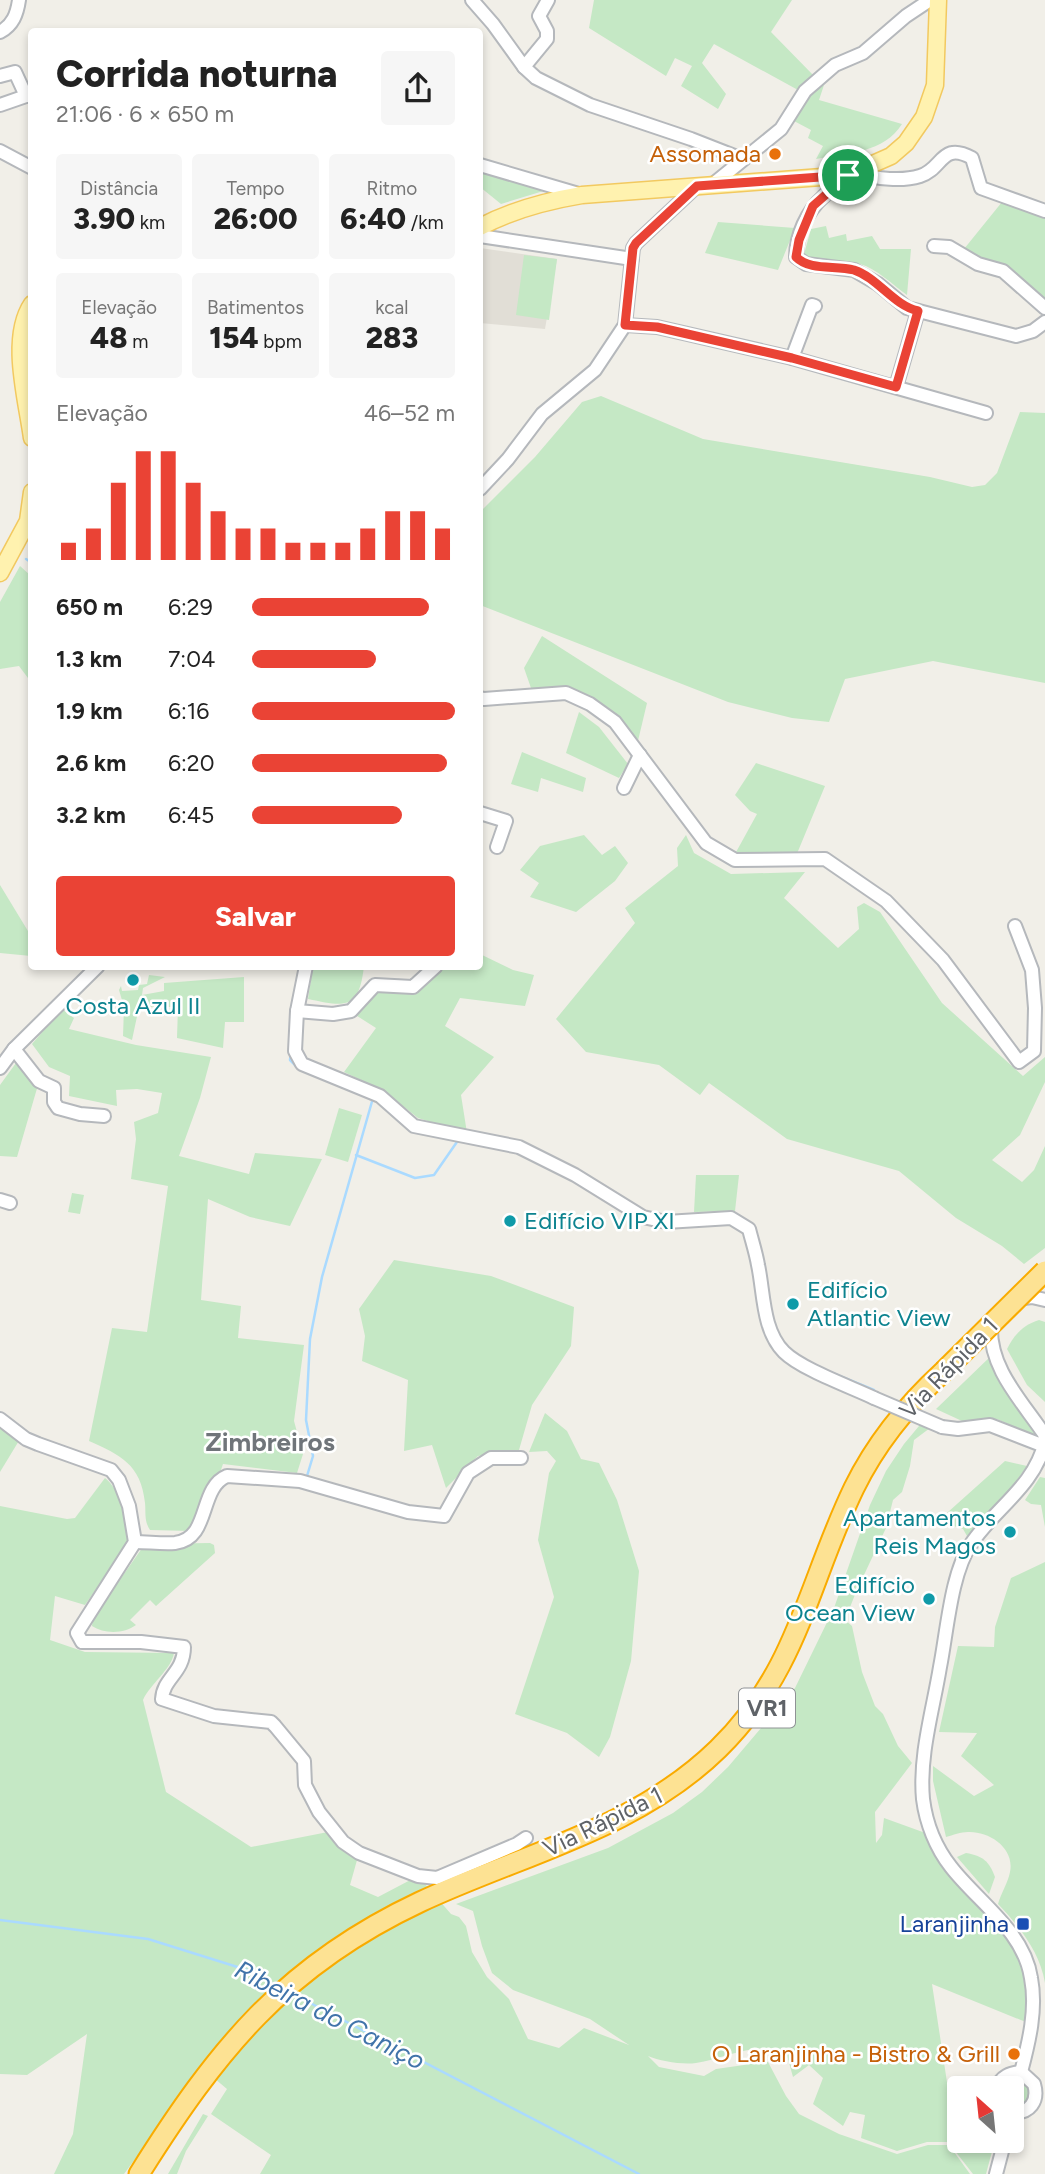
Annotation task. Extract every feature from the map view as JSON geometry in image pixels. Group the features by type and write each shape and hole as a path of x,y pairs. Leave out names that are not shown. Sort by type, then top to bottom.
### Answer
{"highway":[{"name":"Via Rápida 1","path":"947,1375 1045,1271"},
{"name":"Via Rápida 1","path":"152,2174 192,2104 239,2034 262,2009 309,1968 361,1933 626,1816 682,1781 720,1748 756,1704 786,1657 845,1508 866,1466 901,1415 1045,1287"},
{"name":"Via Rápida 1","path":"139,2174 166,2132 192,2104"},
{"path":"131,2174 145,2152 166,2132"}],"main road":[{"path":"483,226 529,206 582,195 854,173 891,156 906,143 924,117 934,85 938,0"},
{"path":"28,310 20,348 28,408"},
{"path":"0,573 28,521"}],"street":[{"path":"0,32 9,27 17,14 19,0"},
{"path":"472,0 536,78 590,105 743,159"},
{"path":"524,66 547,39 547,31 539,16 548,0"},
{"path":"483,486 508,459 542,414 594,370 625,325 636,243 705,185 781,129 804,91 835,65 863,53 905,16 930,0"},
{"path":"0,76 15,72 28,94"},
{"path":"0,105 28,96"},
{"path":"0,152 28,166"},
{"path":"1045,211 981,188 972,158 959,153 945,154 920,176 884,179 854,173 813,206 799,240 796,257 806,264 854,270 878,284 908,308 918,311 1016,336 1033,331 1045,322"},
{"path":"483,166 582,195"},
{"path":"483,236 632,259"},
{"path":"934,246 949,247 978,264 997,267 1045,308"},
{"path":"792,358 812,305 815,306"},
{"path":"896,387 918,311"},
{"path":"625,325 657,327 792,358 986,413"},
{"path":"483,699 566,693 590,704 615,722 706,844 735,860 825,859 886,901 943,960 1019,1062 1034,1051 1035,1008 1032,970 1015,926"},
{"path":"624,788 640,755"},
{"path":"483,814 506,821 497,847"},
{"path":"0,1068 14,1049 94,970"},
{"path":"305,970 295,1051 302,1064 380,1096 414,1125 519,1147 575,1175 643,1217 666,1222 731,1218 749,1228 762,1298 772,1333 783,1351 802,1364 942,1427 958,1429 990,1425 1045,1442"},
{"path":"298,1011 333,1014 351,1011 375,985 413,987 432,970"},
{"path":"14,1049 39,1081 54,1088 54,1102 58,1108 80,1114 104,1116"},
{"path":"1021,2072 1031,2031 1031,1977 1023,1952 1008,1930 950,1866 932,1835 923,1799 923,1760 954,1594 964,1557 981,1531 1025,1485 1045,1442 1044,1434 1004,1377 990,1340 990,1324 998,1308 1010,1300 1032,1297 1045,1300"},
{"path":"0,1419 26,1439 111,1470 119,1480 129,1506 135,1542 77,1633 82,1642 141,1642 184,1647 184,1661 162,1690 162,1699 214,1717 271,1723 275,1726 302,1757 304,1785 308,1796 343,1842 359,1853 418,1876 437,1878 496,1854 526,1838"},
{"path":"135,1542 177,1543 190,1535 200,1525 212,1488 218,1480 227,1476 300,1481 408,1512 444,1516 468,1473 491,1458 521,1458"},
{"path":"1005,2076 1021,2072"},
{"path":"1021,2072 1034,2084 1040,2096 1030,2108 1024,2110"},
{"path":"996,2174 1002,2153"}],"shaded area":[{"path":"483,248 557,259 545,329 483,323"}],"green space":[{"path":"594,0 792,0 771,32 815,77 798,90 714,44 702,63 726,94 718,109 681,86 692,66 675,58 666,76 589,28"},
{"path":"824,85 819,100 902,124 894,134 875,146 853,153 816,159 823,146 808,138 811,130 794,121 810,93"},
{"path":"483,171 550,189 501,204 483,189"},
{"path":"1002,202 1045,217 1045,301 1022,285 1006,265 982,259 964,249"},
{"path":"718,222 795,228 778,270 705,253"},
{"path":"826,226 829,238 846,234 847,241 872,236 880,249 911,249 907,295 866,266 817,259 804,254 811,229"},
{"path":"524,255 557,259 549,320 516,315"},
{"path":"601,396 703,439 930,477 972,487 985,485 997,473 1020,412 1045,413 1045,683 933,661 845,679 829,722 792,718 728,702 483,606 483,509 535,457 582,402"},
{"path":"20,566 28,573 28,678 19,666 0,669 0,602"},
{"path":"542,636 647,703 637,745 566,688 531,688 524,668"},
{"path":"579,712 599,727 628,764 619,778 566,753"},
{"path":"522,752 586,778 583,792 541,778 538,792 511,784"},
{"path":"756,763 825,786 796,856 735,854 757,814 750,811 735,795"},
{"path":"584,835 602,855 615,846 628,863 615,881 576,912 530,897 539,883 520,870 540,846"},
{"path":"686,835 694,853 731,874 805,872 784,898 838,948 859,929 857,907 864,903 880,912 942,1003 1023,1076 1045,1057 1045,1082 1020,1135 992,1160 1022,1182 1034,1170 1045,1146 1045,1248 1024,1264 1002,1246 956,1218 899,1171 787,1139 709,1083 700,1095 659,1065 586,1052 556,1019 635,923 625,908 678,866 677,848"},
{"path":"0,885 28,931 28,956 0,953"},
{"path":"483,955 513,970 534,975 525,1006 460,998 445,1026 494,1057 461,1095 467,1133 418,1118 384,1091 344,1072 376,1028 354,1014 377,991 415,993 440,970 483,970"},
{"path":"312,970 363,970 358,991 348,1002 341,1004 308,999"},
{"path":"149,975 165,977 143,988 142,995 164,991 164,983 244,977 244,1022 225,1022 223,1048 177,1038 178,1007 139,1007 132,1040 123,1036 124,1007 119,990 121,986 122,991 138,990 139,985 147,984"},
{"path":"62,1009 74,1018 69,1029 136,1045 211,1057 200,1098 179,1156 249,1174 255,1153 322,1159 290,1226 250,1217 208,1199 201,1300 241,1306 238,1338 304,1345 294,1421 303,1454 297,1473 223,1464 205,1517 191,1531 150,1530 146,1520 143,1490 134,1470 119,1456 89,1441 112,1328 147,1332 168,1186 131,1179 136,1139 134,1122 158,1113 162,1093 137,1089 116,1090 117,1106 69,1096 70,1076 49,1067 32,1044"},
{"path":"16,1063 32,1082 38,1085 17,1157 0,1156 0,1085"},
{"path":"339,1108 362,1115 348,1162 325,1155"},
{"path":"696,1175 739,1175 735,1211 694,1212"},
{"path":"72,1193 84,1195 80,1214 68,1212"},
{"path":"394,1260 491,1276 574,1307 571,1346 532,1405 519,1450 478,1456 446,1488 432,1445 404,1451 408,1380 362,1361 365,1336 359,1309"},
{"path":"1039,1320 1045,1322 1045,1402 1027,1385 1007,1349 1020,1331"},
{"path":"992,1355 999,1382 1039,1436 997,1419 972,1423 936,1409"},
{"path":"545,1413 567,1431 581,1459 599,1463 617,1500 639,1571 631,1661 610,1737 599,1757 567,1733 515,1714 554,1597 538,1540 549,1473 556,1461 547,1451 529,1452"},
{"path":"924,1420 934,1425 914,1440 902,1492 893,1500 886,1528 845,1620 852,1626 862,1672 875,1706 883,1714 898,1746 912,1763 875,1812 876,1843 882,1835 884,1818 931,1835 1002,1923 1029,1973 1033,2025 932,1984 947,2082 947,2142 927,2142 897,2151 861,2138 865,2115 850,2112 843,2126 813,2104 823,2078 809,2065 793,2077 786,2052 753,2049 690,2063 671,2062 648,2056 659,2067 704,2076 716,2069 744,2065 759,2059 768,2062 799,2114 839,2134 897,2154 928,2145 947,2145 947,2153 955,2153 970,2174 260,2174 271,2155 211,2114 227,2089 202,2068 124,2174 54,2174 73,2134 87,2034 27,2075 0,2074 0,1506 67,1519 75,1518 105,1478 116,1492 123,1507 129,1542 85,1605 55,1596 50,1640 85,1652 174,1653 169,1665 143,1700 166,1792 251,1847 328,1832 359,1853 350,1885 378,1897 418,1876 451,1914 459,1917 466,1926 472,1952 487,1977 509,1999 528,2039 559,2048 584,2028 629,2045 590,2019 513,1990 492,1973 473,1911 456,1904 608,1848 673,1813 702,1792 728,1767 795,1688 834,1608 870,1505 886,1471"},
{"path":"0,1428 20,1439 0,1472"},
{"path":"1005,1461 1027,1466 1014,1485 967,1536 963,1529 938,1521"},
{"path":"1040,1477 1045,1478 1045,1527 1041,1505 1025,1500"},
{"path":"145,1544 214,1545 215,1553 156,1606 150,1600 130,1620 136,1625 114,1632 92,1626 93,1618"},
{"path":"1045,1562 1045,1983 1028,1940 998,1904 1010,1872 1008,1855 999,1843 984,1834 965,1832 946,1837 933,1781 933,1766 974,1796 994,1785 961,1756 977,1733 939,1732 958,1646 994,1647 995,1627 1011,1578"},
{"path":"966,1853 985,1860 990,1867 995,1877 989,1894 957,1857"},
{"path":"1024,2081 1029,2084 1031,2098 1024,2105"},
{"path":"203,2114 208,2116 186,2151 177,2174 168,2174"},
{"path":"957,2153 992,2153 986,2174 973,2174"}],"waterway":[{"path":"291,1052 290,1060 297,1067"},
{"path":"307,1476 313,1456 306,1420 310,1339 322,1277 373,1098"},
{"path":"356,1155 415,1178 434,1175 459,1139"},
{"path":"820,1368 874,1390"},
{"name":"Ribeira do Caniço","path":"0,1920 148,1939 247,1970 277,1986"},
{"name":"Ribeira do Caniço","path":"293,1994 639,2174"}],"place":[{"name":"Assomada","path":"775,154"},
{"name":"Costa Azul II","path":"133,980"},
{"name":"Edifício VIP XI","path":"510,1221"},
{"name":"Edifício Atlantic View","path":"793,1304"},
{"name":"Apartamentos Reis Magos","path":"1010,1532"},
{"name":"Edifício Ocean View","path":"929,1599"},
{"name":"Laranjinha","path":"1023,1924"},
{"name":"O Laranjinha - Bistro & Grill","path":"1014,2054"}],"district":[{"name":"Zimbreiros","path":"270,1442"}],"route":[{"path":"848,175 813,206 799,240 796,257 806,264 854,270 878,284 908,308 918,311 896,387 792,358 657,327 625,325 633,248 697,186 848,175"}]}
